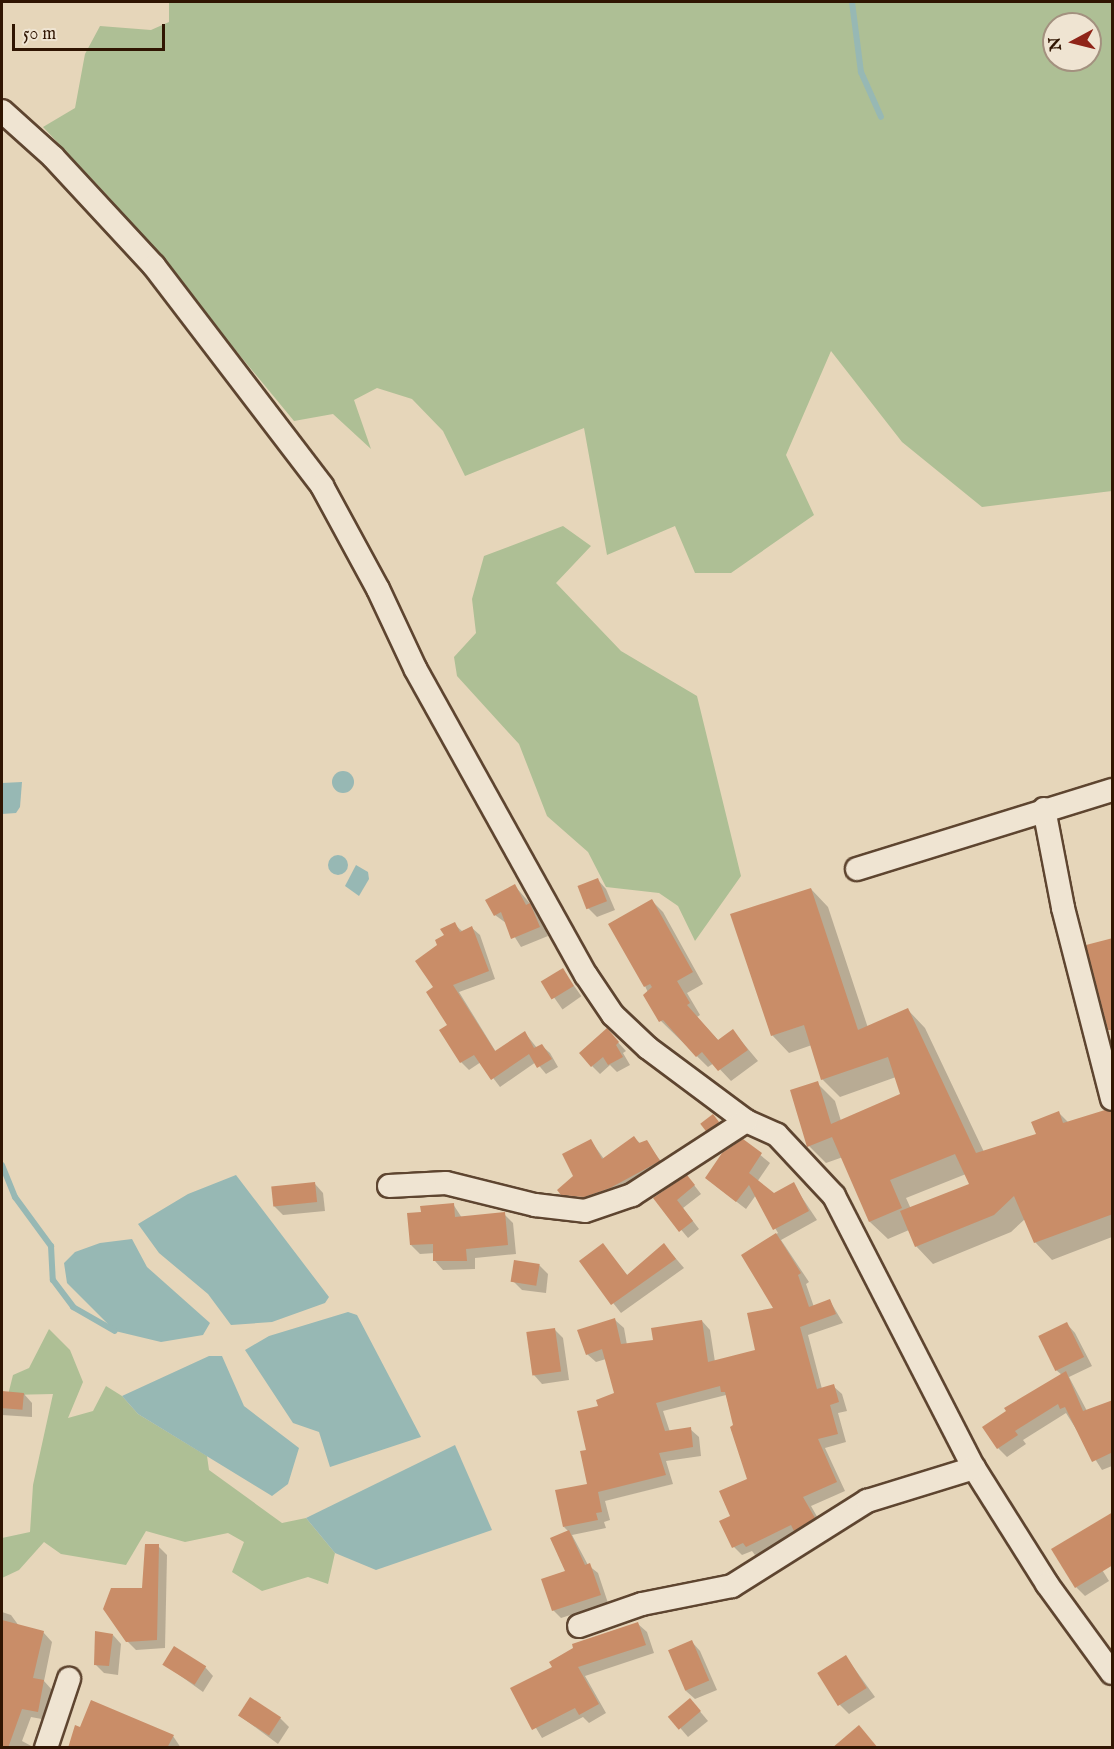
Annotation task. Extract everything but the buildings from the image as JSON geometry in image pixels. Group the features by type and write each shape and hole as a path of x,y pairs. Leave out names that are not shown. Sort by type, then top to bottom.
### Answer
{"street":[{"path":"2,111 53,157 154,266 322,486 378,588 416,670 586,975 613,1015 648,1048 746,1121 777,1135 834,1196 864,1248 974,1468 1047,1584 1113,1673"},
{"path":"857,868 1044,809 1113,790"},
{"path":"1044,809 1062,908 1113,1099"},
{"path":"389,1186 446,1183 535,1205 585,1211 632,1196 746,1121"},
{"path":"579,1626 653,1601 732,1586 867,1501 974,1468"},
{"path":"46,1748 69,1679"}],"green space":[{"path":"169,2 1112,2 1112,491 982,507 902,442 831,351 786,455 814,515 731,573 695,573 675,526 607,555 584,428 465,476 443,431 412,399 377,388 354,400 371,449 333,414 294,421 109,197 43,127 75,108 85,54 100,26 151,30 169,22"},
{"path":"563,526 591,546 556,583 621,651 697,696 741,876 695,941 678,906 659,893 606,887 588,852 547,816 519,744 457,676 454,657 476,633 472,599 484,556"},
{"path":"49,1329 70,1350 83,1382 68,1418 93,1411 106,1386 122,1396 138,1414 207,1456 209,1470 282,1523 306,1518 335,1553 328,1584 308,1577 262,1591 232,1572 244,1542 228,1533 185,1542 146,1531 126,1565 61,1554 44,1542 19,1570 2,1578 2,1538 30,1532 33,1485 53,1394 8,1395 13,1375 29,1368"}],"water":[{"path":"343,771 351,774 354,782 351,790 343,793 335,790 332,782 335,774"},
{"path":"22,782 20,807 16,813 2,814 2,783"},
{"path":"334,855 342,855 348,861 348,869 342,875 334,875 328,869 328,861"},
{"path":"356,865 368,872 369,879 359,896 345,886"},
{"path":"236,1175 329,1297 325,1303 272,1322 231,1325 208,1294 159,1253 138,1224 188,1194"},
{"path":"132,1239 147,1267 210,1323 203,1335 161,1342 115,1331 67,1283 64,1263 75,1252 100,1243"},
{"path":"348,1312 357,1315 421,1437 330,1467 319,1432 293,1423 245,1350 269,1336"},
{"path":"209,1356 222,1356 244,1406 299,1448 288,1484 272,1496 138,1414 122,1396"},
{"path":"455,1445 492,1530 376,1570 335,1553 306,1518"}],"waterway":[{"path":"852,2 861,72 881,117"},
{"path":"2,1165 15,1197 51,1246 53,1280 73,1307 115,1331"}]}
